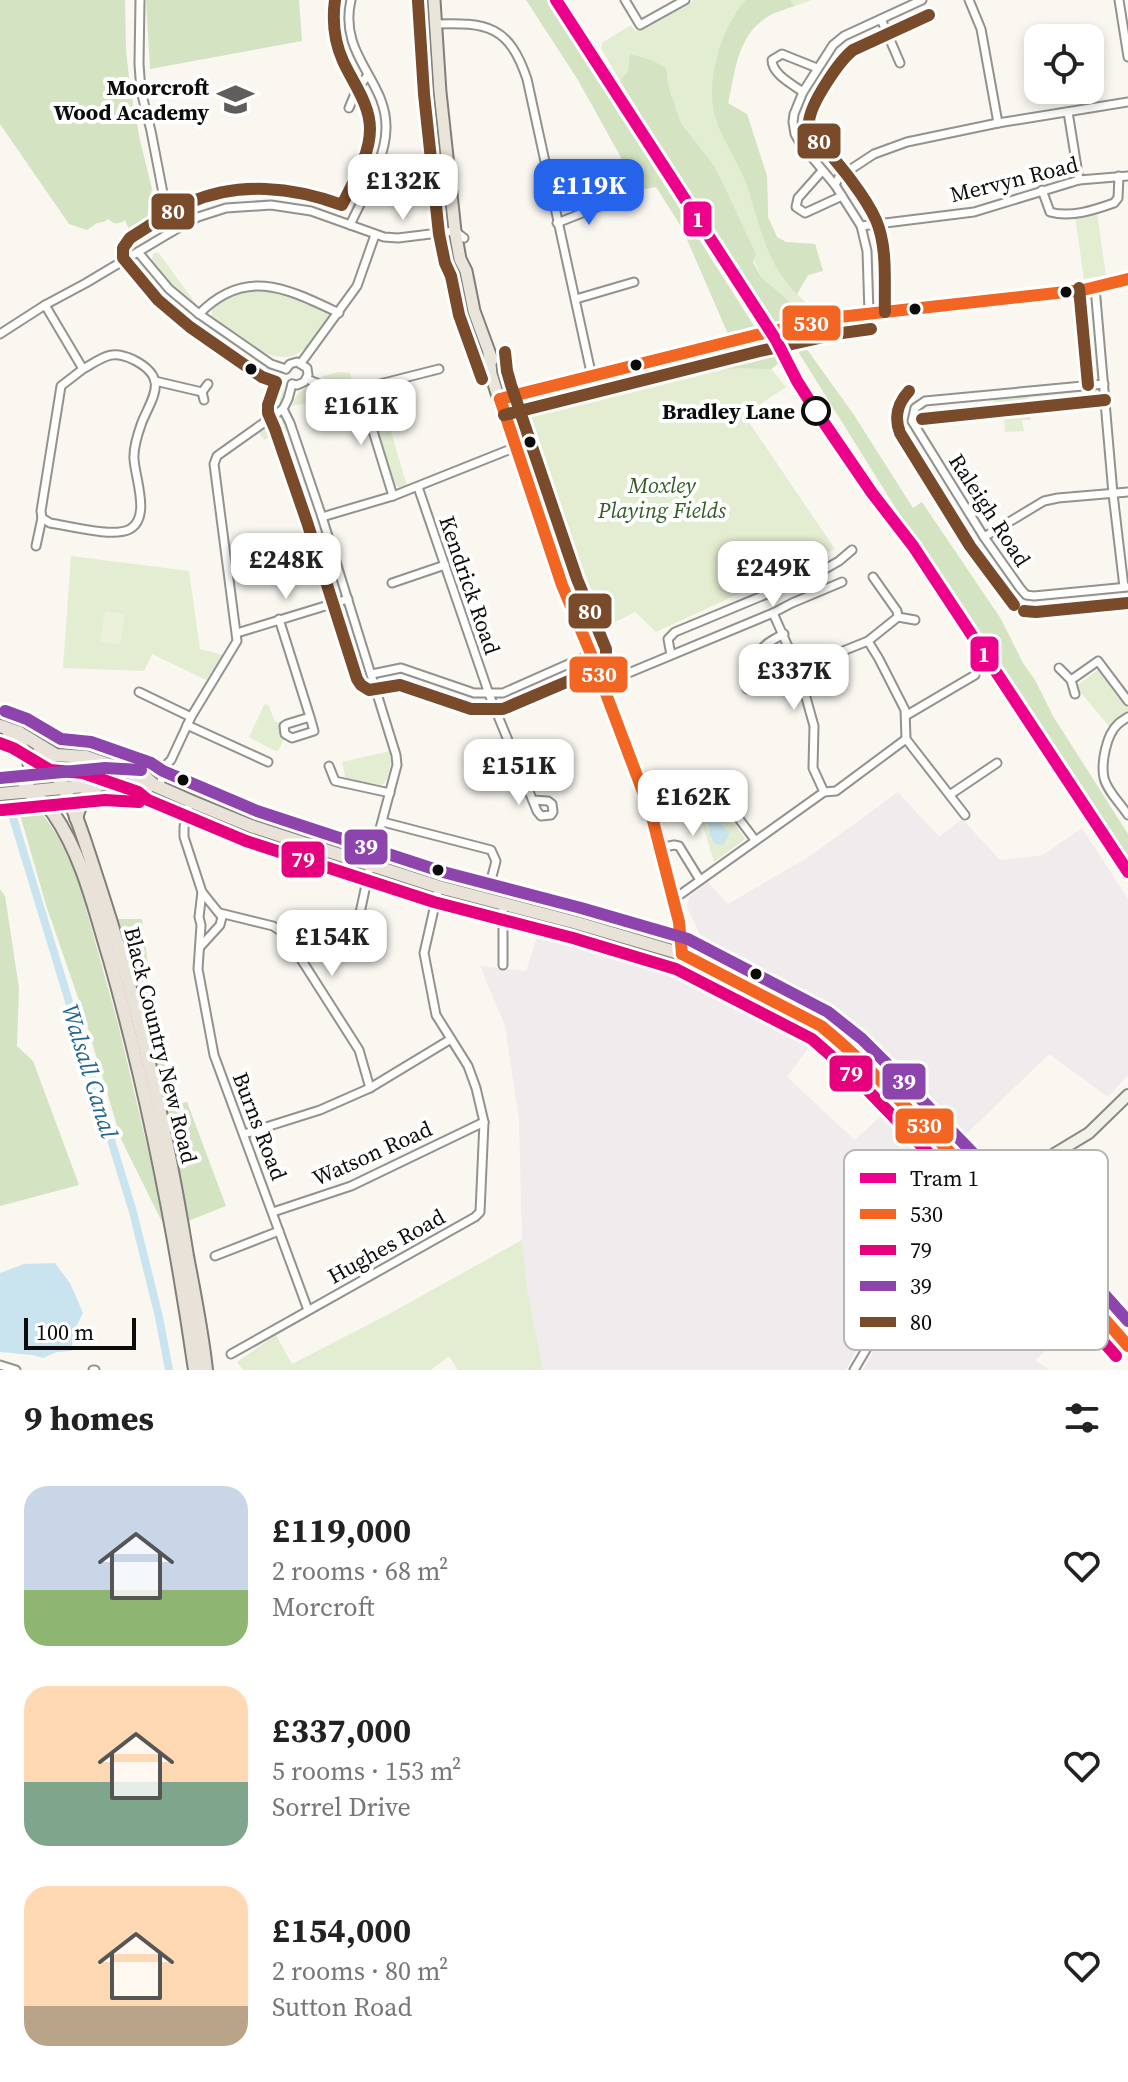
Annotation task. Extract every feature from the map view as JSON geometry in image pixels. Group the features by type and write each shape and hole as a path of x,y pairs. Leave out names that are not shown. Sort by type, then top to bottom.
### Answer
{"highway":[{"path":"1,726 20,733 56,755 86,757 105,763 146,778 156,786 251,826 370,866 682,954 821,1026 839,1039 950,1150"},
{"path":"1,726 17,739 29,759 31,773 26,787 15,793"},
{"name":"Black Country New Road","path":"35,743 54,768 64,788 109,916 153,1083 182,1221 206,1370"},
{"path":"76,818 82,800 102,785 109,775 105,763"},
{"path":"15,793 102,785 156,786"},
{"name":"Black Country New Road","path":"15,793 40,798 46,804 68,838 98,919 131,1039 154,1141 195,1370"},
{"path":"1108,1324 1128,1346"}],"main road":[{"path":"434,0 450,180 459,234"},
{"path":"450,180 460,212 460,259 489,354 491,374 562,585 651,813 674,899 682,954"},
{"path":"1061,1150 1089,1133 1128,1095"}],"street":[{"path":"140,0 141,91 173,231"},
{"path":"350,225 375,171 386,140 387,123 384,108 349,32 351,0"},
{"path":"625,0 640,25 685,0"},
{"path":"869,313 867,251 861,226 835,185 800,143 795,134 794,114 817,68 838,40 922,0"},
{"path":"969,0 981,29 998,123"},
{"path":"1119,0 1128,57"},
{"path":"881,19 900,63"},
{"path":"434,24 469,22 488,27 508,40 520,57 592,377"},
{"path":"803,92 774,70 772,60 782,54 817,68"},
{"path":"349,108 357,89 368,75"},
{"path":"835,185 839,177 874,154 907,142 998,123 1128,102"},
{"path":"1068,112 1079,180"},
{"path":"822,171 798,198 796,207 805,213 842,196"},
{"path":"1042,190 1050,212 1058,215 1085,212 1114,203 1123,176"},
{"name":"Mervyn Road","path":"861,226 974,212 1079,180 1123,176"},
{"path":"557,223 610,202"},
{"path":"0,334 198,217 226,208 279,205 311,211 375,235 398,238 459,234"},
{"path":"301,363 357,286 375,235"},
{"path":"138,252 169,289 199,314 271,364 286,369"},
{"path":"500,399 839,317 981,302 1095,287 1128,279"},
{"path":"576,299 634,282"},
{"path":"199,314 209,303 230,291 270,285 339,313"},
{"path":"1095,287 1113,494 1126,587"},
{"path":"45,305 83,369"},
{"path":"36,546 61,386 108,355 120,353 139,363 155,381 203,396 208,384"},
{"path":"293,362 301,363 308,371 307,379 301,384 292,384 286,378 286,369 293,362"},
{"path":"307,379 324,386 360,389 439,369"},
{"path":"42,518 50,523 115,532 127,530 139,520 142,509 134,456 142,423 153,403 155,381"},
{"path":"156,786 189,721 237,641 214,464 217,456 283,409 292,384"},
{"name":"Raleigh Road","path":"1104,384 920,403 915,408 912,421 984,537 1026,595 1126,587"},
{"path":"360,389 393,496"},
{"path":"283,409 322,517 396,755 397,765 357,927"},
{"path":"322,517 418,487 516,447"},
{"name":"Kendrick Road","path":"418,487 489,694 533,800"},
{"path":"984,537 1044,501 1128,492"},
{"path":"671,655 668,639 675,632 820,572 852,550"},
{"path":"392,583 445,565"},
{"path":"884,573 874,578 898,617"},
{"path":"602,684 842,582"},
{"path":"237,633 348,599"},
{"path":"773,613 798,669 814,726 813,768 824,792"},
{"path":"798,669 868,641 898,617 915,620"},
{"path":"279,619 310,717"},
{"path":"747,689 757,678 755,662 761,650 769,641 784,634"},
{"path":"868,641 907,715 906,739 965,815"},
{"path":"372,674 401,668 474,693 503,693 591,654"},
{"path":"1071,680 1098,661 1128,701"},
{"path":"1059,668 1071,680 1075,694"},
{"path":"907,715 975,675"},
{"path":"967,681 974,689"},
{"path":"139,692 268,762"},
{"path":"1128,717 1117,724 1108,740 1104,776 1128,815"},
{"path":"674,899 824,792 836,791 906,739"},
{"path":"951,794 997,763"},
{"path":"329,766 335,781 390,793"},
{"path":"190,801 184,837 202,892 222,921 198,949"},
{"path":"730,807 755,840"},
{"path":"383,822 491,850 496,861 491,880"},
{"path":"660,848 679,846 700,880"},
{"path":"439,887 424,953 436,1015 468,1066 484,1122"},
{"path":"202,892 199,917 201,925 207,930 244,919"},
{"path":"503,903 503,965"},
{"path":"200,914 207,908 273,926 285,934 359,1050 370,1088"},
{"name":"Burns Road","path":"201,925 198,969 214,1055 308,1310"},
{"path":"244,1134 320,1110 370,1088 451,1039"},
{"name":"Watson Road","path":"273,1212 351,1186 484,1122"},
{"name":"Hughes Road","path":"231,1354 479,1214 484,1122"},
{"path":"215,1256 279,1231"},
{"path":"854,1370 866,1350"},
{"path":"0,1365 16,1370"}],"shaded area":[{"path":"898,792 939,837 962,819 1000,860 1043,855 1082,828 1128,899 1128,1075 1108,1097 1049,1054 959,1141 842,1028 774,985 707,951 687,907 689,897 708,882 728,904 810,856"},
{"path":"542,922 678,964 755,999 815,1039 787,1077 855,1140 892,1105 933,1150 844,1150 844,1350 856,1350 846,1370 543,1370 527,1288 522,1240 519,1119 505,1026 480,966 526,971"},
{"path":"874,1350 1047,1350 1035,1360 1050,1370 863,1370"}],"green space":[{"path":"0,0 125,0 130,87 152,189 145,230 141,233 132,232 125,220 116,223 108,219 87,230 69,224 0,124"},
{"path":"146,0 299,0 302,41 150,69"},
{"path":"526,0 547,0 756,329 728,334 682,228 656,187 639,190 578,80"},
{"path":"694,0 811,0 770,15 752,29 739,50 728,103 767,176 768,217 777,237 786,242 815,244 823,271 808,275 797,294 813,310 793,321 791,303 761,277 715,167 681,123 666,68 628,71 620,81 601,48 603,42 631,25 635,31"},
{"path":"746,0 790,0 794,6 770,15 744,42 728,103 747,114 767,176 768,217 777,237 786,242 815,244 823,271 808,275 797,294 770,256 746,183 718,124 712,102 714,71 723,39"},
{"path":"630,54 666,68 681,123 715,167 756,254 753,262 761,277 791,303 793,321 776,325 620,81 628,71"},
{"path":"1097,213 1106,275 1084,279 1075,217"},
{"path":"158,252 196,304 193,305 176,290 152,260 153,254"},
{"path":"140,262 158,288 149,295 132,267"},
{"path":"249,290 272,290 329,312 330,319 300,352 289,357 266,353 212,316 212,309 221,301"},
{"path":"796,334 854,415 913,508 922,502 1001,619 1053,716 1128,834 1128,859 903,520 799,353"},
{"path":"769,342 782,361 771,369 737,368 704,372 604,394 529,415 517,412 525,405"},
{"name":"Moxley Playing Fields","path":"728,354 760,355 786,387 744,415 835,549 656,632 635,612 592,634 549,520 517,412 525,405"},
{"path":"267,366 282,380 282,403 260,378"},
{"path":"338,372 350,373 352,385 321,377"},
{"path":"306,388 324,390 323,400 292,406 298,393"},
{"path":"379,392 407,486 400,488 393,483 368,400 368,395"},
{"path":"1028,396 1031,420 1022,420 1024,431 1005,432 1004,418 995,418 993,399"},
{"path":"276,420 283,421 288,430 264,440 259,433"},
{"path":"71,556 189,571 200,649 223,655 206,680 152,654 144,671 63,668"},
{"path":"105,611 125,614 120,645 100,642"},
{"path":"1098,670 1128,708 1128,712 1109,726 1077,688"},
{"path":"265,703 275,722 280,722 284,739 278,751 249,737"},
{"path":"390,751 389,774 382,785 346,780 342,762"},
{"path":"710,795 725,810 745,839 714,862 697,805"},
{"path":"27,802 42,813 72,858 118,1024 162,1222 121,1139 17,804"},
{"path":"0,889 5,896 19,988 17,1046 33,1061 79,1185 0,1206"},
{"path":"116,919 142,919 152,995 174,1105 187,1102 226,1206 188,1221 165,1109"},
{"path":"522,1240 527,1288 543,1370 458,1370 449,1356 431,1370 243,1370 237,1362 276,1335 292,1364"}],"water":[{"path":"709,807 730,833 723,845 715,844 710,835 706,808"},
{"path":"55,1263 70,1283 83,1313 73,1333 72,1351 57,1352 43,1358 0,1352 0,1273 24,1264"}],"waterway":[{"name":"Walsall Canal","path":"0,775 133,1212 169,1370"}],"tram line":[{"name":"1","path":"556,0 776,340 816,411 913,546 1128,872"}],"transit line":[{"name":"80","path":"335,0 334,24 338,46 364,102 370,129 364,159 342,205 304,194 266,189 208,196 174,211 130,238 123,248 123,258 158,300 190,327 262,377 276,382 268,413 357,679 369,690 400,685 471,709 503,709 597,669 606,660 606,649 577,579 511,385 505,352"},
{"name":"80","path":"418,1 439,234 459,315 482,379"},
{"name":"80","path":"885,312 884,254 876,220 856,186 813,134 809,122 826,83 853,50 929,15"},
{"name":"530","path":"500,399 839,317 1083,290 1128,279"},
{"name":"80","path":"1079,288 1088,385"},
{"name":"80","path":"504,415 760,351 871,329"},
{"name":"80","path":"909,391 898,411 900,433 970,546 1014,605"},
{"name":"530","path":"500,399 562,585 651,813 679,922 682,954"},
{"name":"80","path":"922,419 1105,400"},
{"name":"80","path":"1024,611 1128,603"},
{"name":"39","path":"5,711 27,719 61,739 91,742 151,763 257,811 443,872 688,939 828,1012 862,1039 970,1150"},
{"name":"79","path":"0,743 50,770 83,773 138,792 148,800 246,841 434,902 676,969 812,1039 854,1076 926,1150"},
{"name":"39","path":"0,778 105,768 141,770"},
{"name":"79","path":"2,810 105,800 139,802"},
{"name":"530","path":"682,954 821,1026 880,1080 947,1150"},
{"name":"39","path":"1108,1299 1128,1321"},
{"name":"530","path":"1108,1323 1128,1346"},
{"name":"79","path":"1108,1347 1116,1356"}],"place":[{"name":"Moorcroft Wood Academy","path":"235,100"},
{"name":"Bradley Lane","path":"816,411"}]}
